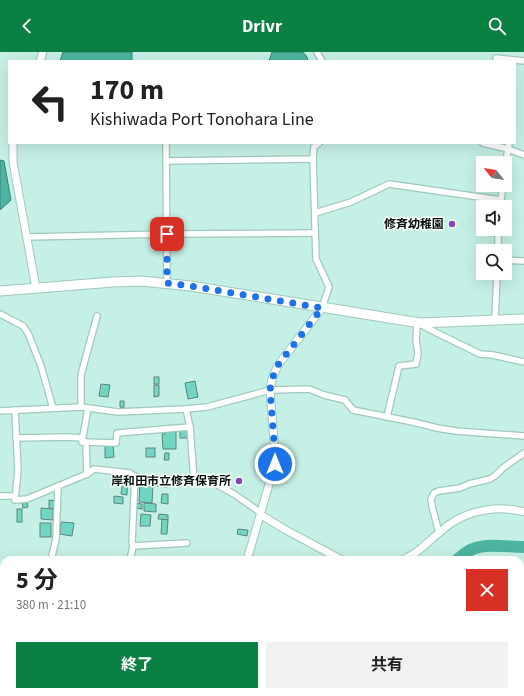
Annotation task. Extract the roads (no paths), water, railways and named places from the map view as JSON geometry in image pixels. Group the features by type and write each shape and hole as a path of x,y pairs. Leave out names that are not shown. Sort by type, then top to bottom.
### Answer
{"main road":[{"path":"0,291 142,281 191,286 418,323 524,319"}],"street":[{"path":"497,57 524,61"},
{"path":"13,144 13,162 36,288"},
{"path":"166,144 167,283"},
{"path":"248,556 275,459 270,390 272,379 278,365 322,308 328,287 316,259 313,159 314,147 318,144"},
{"path":"491,144 508,146 524,155"},
{"path":"507,156 508,146"},
{"path":"166,161 313,159"},
{"path":"315,213 351,202 389,184 500,200 502,192"},
{"path":"27,237 315,233"},
{"path":"512,260 524,261"},
{"path":"495,320 497,280"},
{"path":"0,314 23,326 28,333 41,366 53,408"},
{"path":"81,407 82,375 97,316"},
{"path":"387,417 399,366 416,364 418,353 416,340 418,323 480,354 493,355 524,362"},
{"path":"0,411 81,407 118,412 186,409 207,407 270,390 309,389 324,395 345,400 353,410 456,432 524,436"},
{"path":"87,474 84,440 88,408"},
{"path":"186,409 190,427 194,480"},
{"path":"15,410 18,470 14,500 27,499 87,474 94,469 130,473 139,478 194,480 208,479 234,494 284,529 335,556"},
{"path":"16,438 84,440 116,443 117,433 190,427"},
{"path":"439,533 431,499 434,494 439,491 460,488 469,484 490,479 524,453"},
{"path":"131,556 134,546 132,542 135,476"},
{"path":"52,556 56,539 58,486"},
{"path":"0,496 14,496"},
{"path":"409,556 450,524 463,517 480,511 495,509 508,509 524,512"},
{"path":"134,546 187,543"}],"waterway":[{"path":"462,556 473,549 485,546 524,547"}],"place":[{"name":"修斉幼稚園","path":"452,224"},
{"name":"岸和田市立修斉保育所","path":"239,481"}]}
